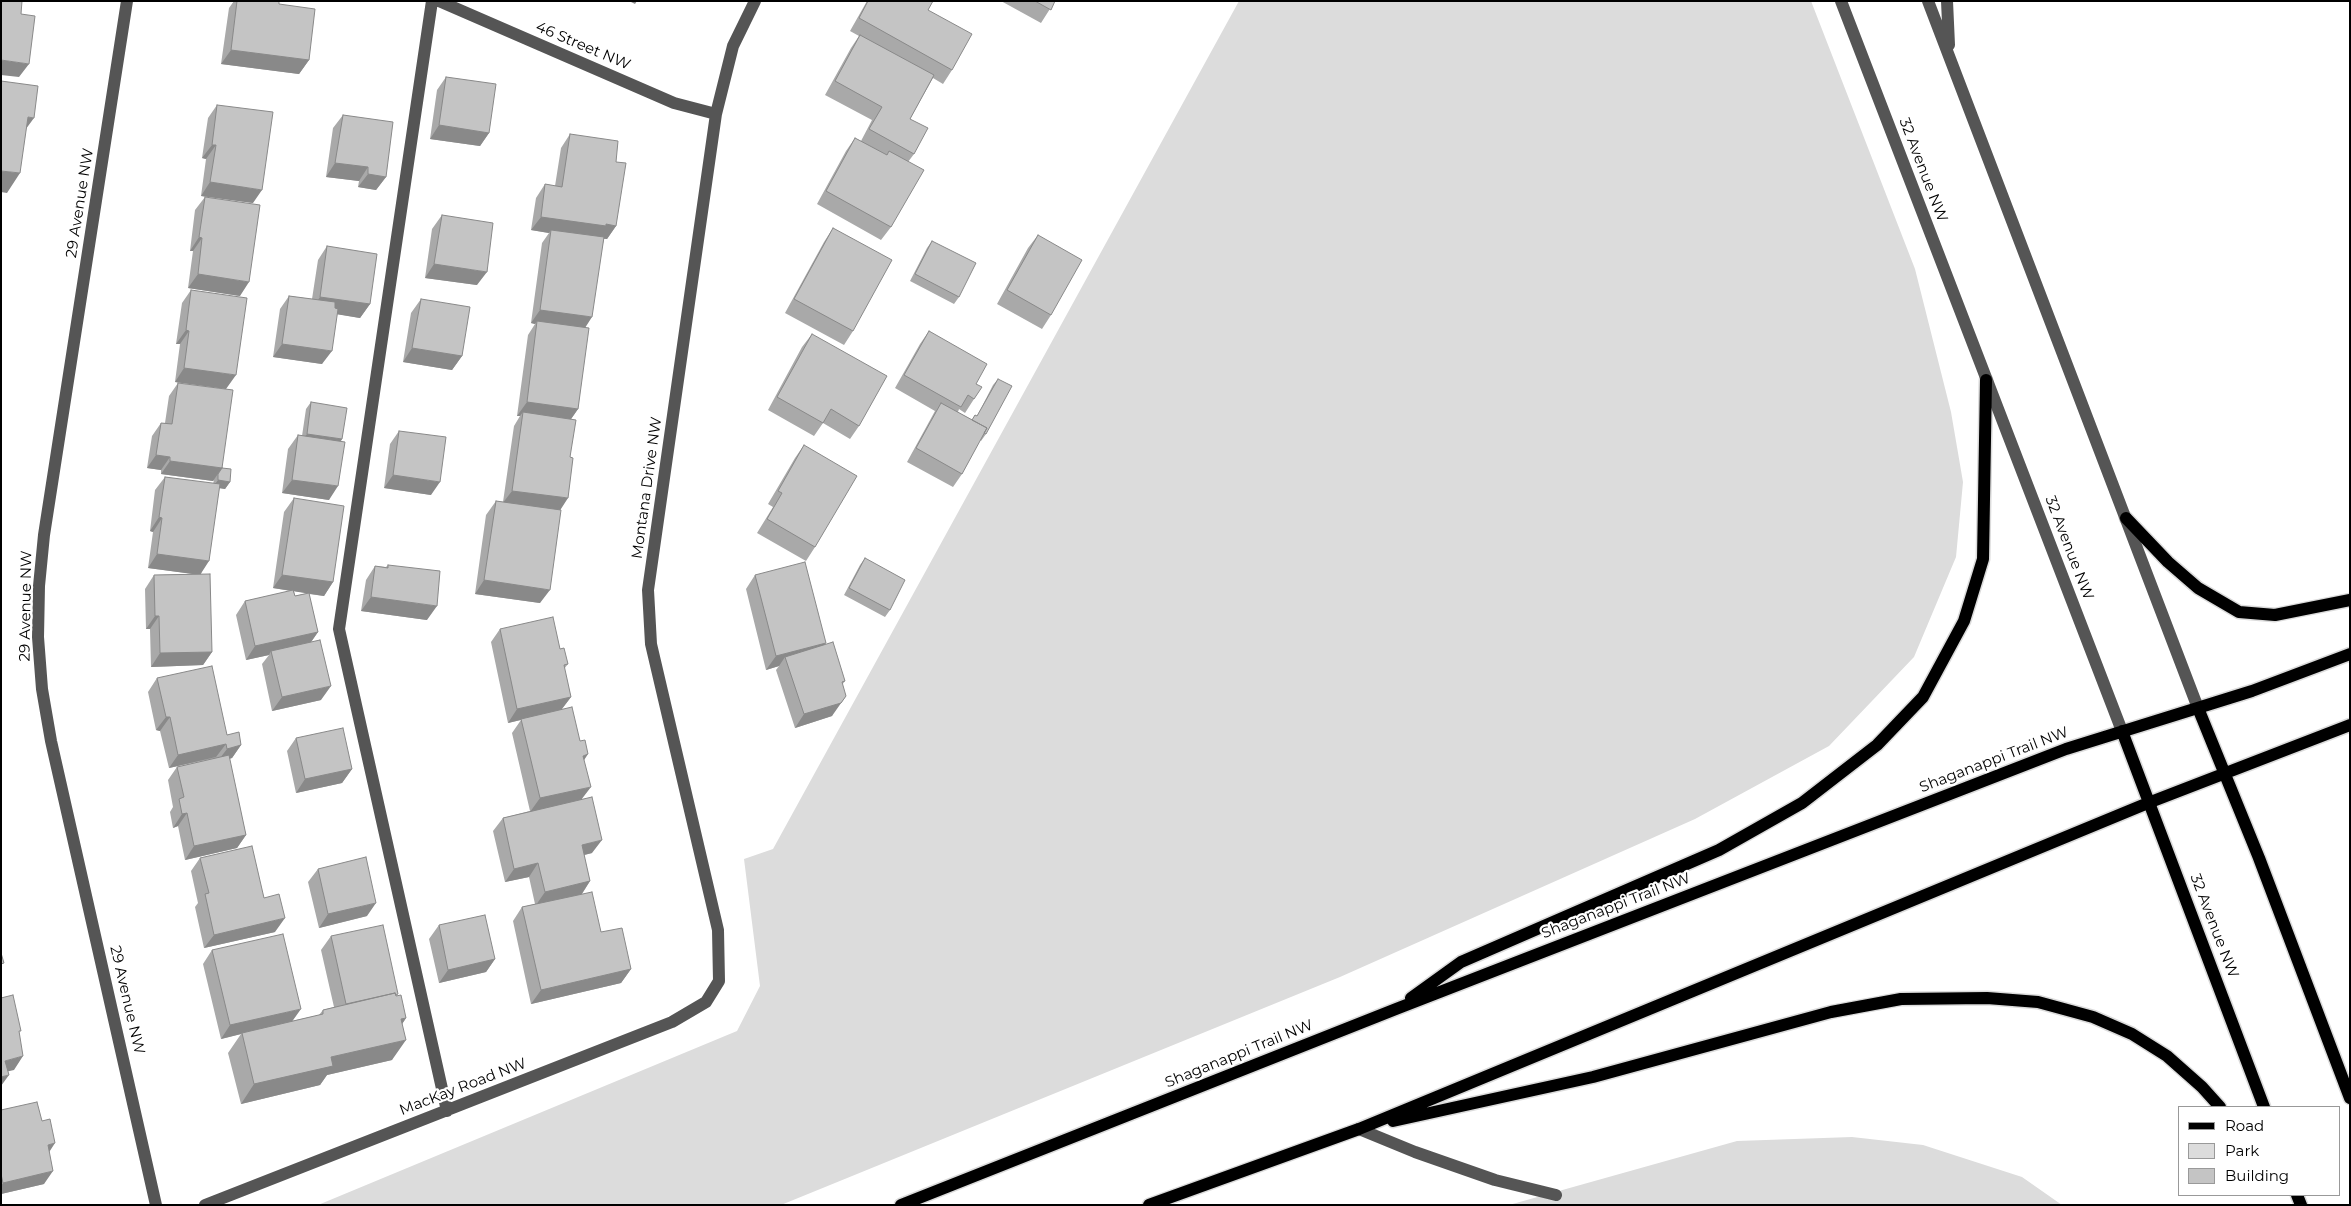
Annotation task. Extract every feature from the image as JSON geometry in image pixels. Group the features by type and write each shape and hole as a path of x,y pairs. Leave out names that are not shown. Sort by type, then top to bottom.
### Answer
{"main road":[{"path":"1396,1009 1461,962 1719,850 1802,803 1877,745 1923,698 1964,621 1983,559 1986,380"},
{"path":"2126,518 2168,562 2198,588 2239,612 2275,615 2350,600"},
{"name":"Shaganappi Trail NW","path":"901,1205 1396,1009 2066,749 2198,708 2350,654"},
{"path":"2198,708 2350,1098"},
{"path":"1149,1205 1359,1128 2148,803 2350,725"},
{"name":"32 Avenue NW","path":"2122,731 2264,1106"},
{"path":"1359,1128 1592,1077 1831,1012 1911,999 1987,998 2038,1002 2093,1017 2132,1034 2167,1056 2202,1087 2219,1106"}],"street":[{"name":"29 Avenue NW","path":"127,1 44,535 39,586 38,637 42,689 51,741 156,1205"},
{"path":"432,1 339,629 447,1111"},
{"name":"46 Street NW","path":"439,1 674,103 716,114"},
{"name":"Montana Drive NW","path":"719,981 718,930 651,644 648,590 716,114 732,46 755,1"},
{"name":"32 Avenue NW","path":"1841,1 2122,731"},
{"path":"1928,1 2198,708"},
{"path":"1947,1 1949,55"},
{"name":"MacKay Road NW","path":"205,1205 672,1022 706,1002 719,981"},
{"path":"1359,1128 1415,1152 1495,1180 1556,1195"}],"green space":[{"path":"1239,1 1811,1 1915,269 1951,412 1963,482 1956,557 1914,657 1829,746 1695,819 1340,977 781,1205 318,1205 737,1031 760,986 744,859 773,849"},
{"path":"1852,1137 1923,1145 2022,1177 2062,1205 1509,1205 1737,1141"}],"building":[{"path":"1,1 22,1 21,14 35,16 29,64 1,60"},
{"path":"237,1 279,1 279,4 315,9 309,60 231,50"},
{"path":"868,1 933,1 928,10 972,34 952,70 859,18"},
{"path":"1035,1 1055,1 1051,10"},
{"path":"860,35 934,75 910,119 928,128 914,154 869,129 882,107 835,81"},
{"path":"446,77 496,84 489,133 439,125"},
{"path":"1,81 38,86 34,118 28,117 20,173 1,171"},
{"path":"217,105 273,112 262,190 210,182 216,145 212,145"},
{"path":"343,115 393,122 386,177 368,174 368,167 335,163"},
{"path":"570,134 618,141 616,162 626,163 616,226 541,217 545,184 562,187"},
{"path":"855,138 887,155 889,151 924,170 891,227 826,191"},
{"path":"205,197 260,205 249,282 198,274 202,238 199,237"},
{"path":"442,215 493,223 487,272 434,264"},
{"path":"833,228 892,260 853,331 794,299"},
{"path":"551,230 604,237 592,317 540,310"},
{"path":"1038,235 1082,260 1051,315 1007,290"},
{"path":"932,241 976,263 959,297 915,274"},
{"path":"327,246 377,254 370,304 320,297"},
{"path":"191,290 247,298 236,375 184,368 189,331 186,330"},
{"path":"289,296 335,302 335,308 338,309 332,351 282,344"},
{"path":"421,299 470,307 462,356 412,348"},
{"path":"537,321 589,328 578,409 527,402"},
{"path":"929,331 987,364 976,384 982,387 974,399 968,395 961,407 904,375"},
{"path":"812,334 887,376 859,426 831,409 823,423 777,397"},
{"path":"998,379 1012,386 986,434 984,433 987,428 972,420 975,415 977,416"},
{"path":"178,383 233,390 222,468 170,461 170,457 156,455 161,423 172,424"},
{"path":"311,402 347,408 342,439 307,434"},
{"path":"941,403 987,428 962,474 916,448"},
{"path":"523,412 576,420 570,457 573,458 568,498 512,491"},
{"path":"399,431 446,437 440,482 393,475"},
{"path":"298,435 345,442 338,486 292,480"},
{"path":"804,445 857,476 815,547 767,519 782,493 778,491"},
{"path":"222,468 231,469 230,482 218,480 218,474"},
{"path":"165,477 220,484 209,561 157,554 162,518 159,517"},
{"path":"294,498 344,506 333,582 282,575"},
{"path":"496,501 561,510 550,590 484,580"},
{"path":"865,558 905,580 890,610 849,588"},
{"path":"805,562 826,643 776,656 755,575"},
{"path":"388,565 440,571 437,606 371,597 375,566 388,568"},
{"path":"210,574 212,652 160,653 159,616 155,616 154,575"},
{"path":"293,590 295,596 309,593 318,632 255,646 245,601"},
{"path":"553,617 560,649 564,648 568,664 564,665 571,697 517,709 500,629"},
{"path":"320,640 331,686 282,697 271,651"},
{"path":"833,642 845,681 842,682 846,696 841,703 804,714 785,657"},
{"path":"212,666 227,735 239,732 241,745 227,749 226,744 178,755 170,717 166,717 157,678"},
{"path":"572,707 580,741 585,740 588,754 583,756 591,787 540,798 521,719"},
{"path":"343,728 352,769 305,779 296,738"},
{"path":"229,755 246,835 194,846 187,813 182,814 179,799 184,797 177,767"},
{"path":"592,797 602,840 582,845 590,881 545,892 538,863 514,869 503,818"},
{"path":"252,846 264,898 279,894 285,918 214,935 205,894 209,893 200,858"},
{"path":"366,857 376,903 328,914 318,869"},
{"path":"592,892 601,932 622,928 631,969 541,990 522,907"},
{"path":"485,915 495,959 448,970 439,925"},
{"path":"383,925 398,994 396,995 395,993 346,1004 331,936"},
{"path":"283,934 301,1009 230,1025 212,950"},
{"path":"1,953 4,963 1,964"},
{"path":"395,993 396,996 401,995 406,1018 401,1019 406,1040 331,1057 333,1066 254,1084 242,1033 323,1014 323,1010"},
{"path":"13,995 21,1031 19,1031 23,1056 5,1061 9,1075 1,1077 1,998"},
{"path":"37,1102 42,1121 50,1119 55,1143 48,1145 53,1171 3,1183 1,1174 1,1110"}]}
